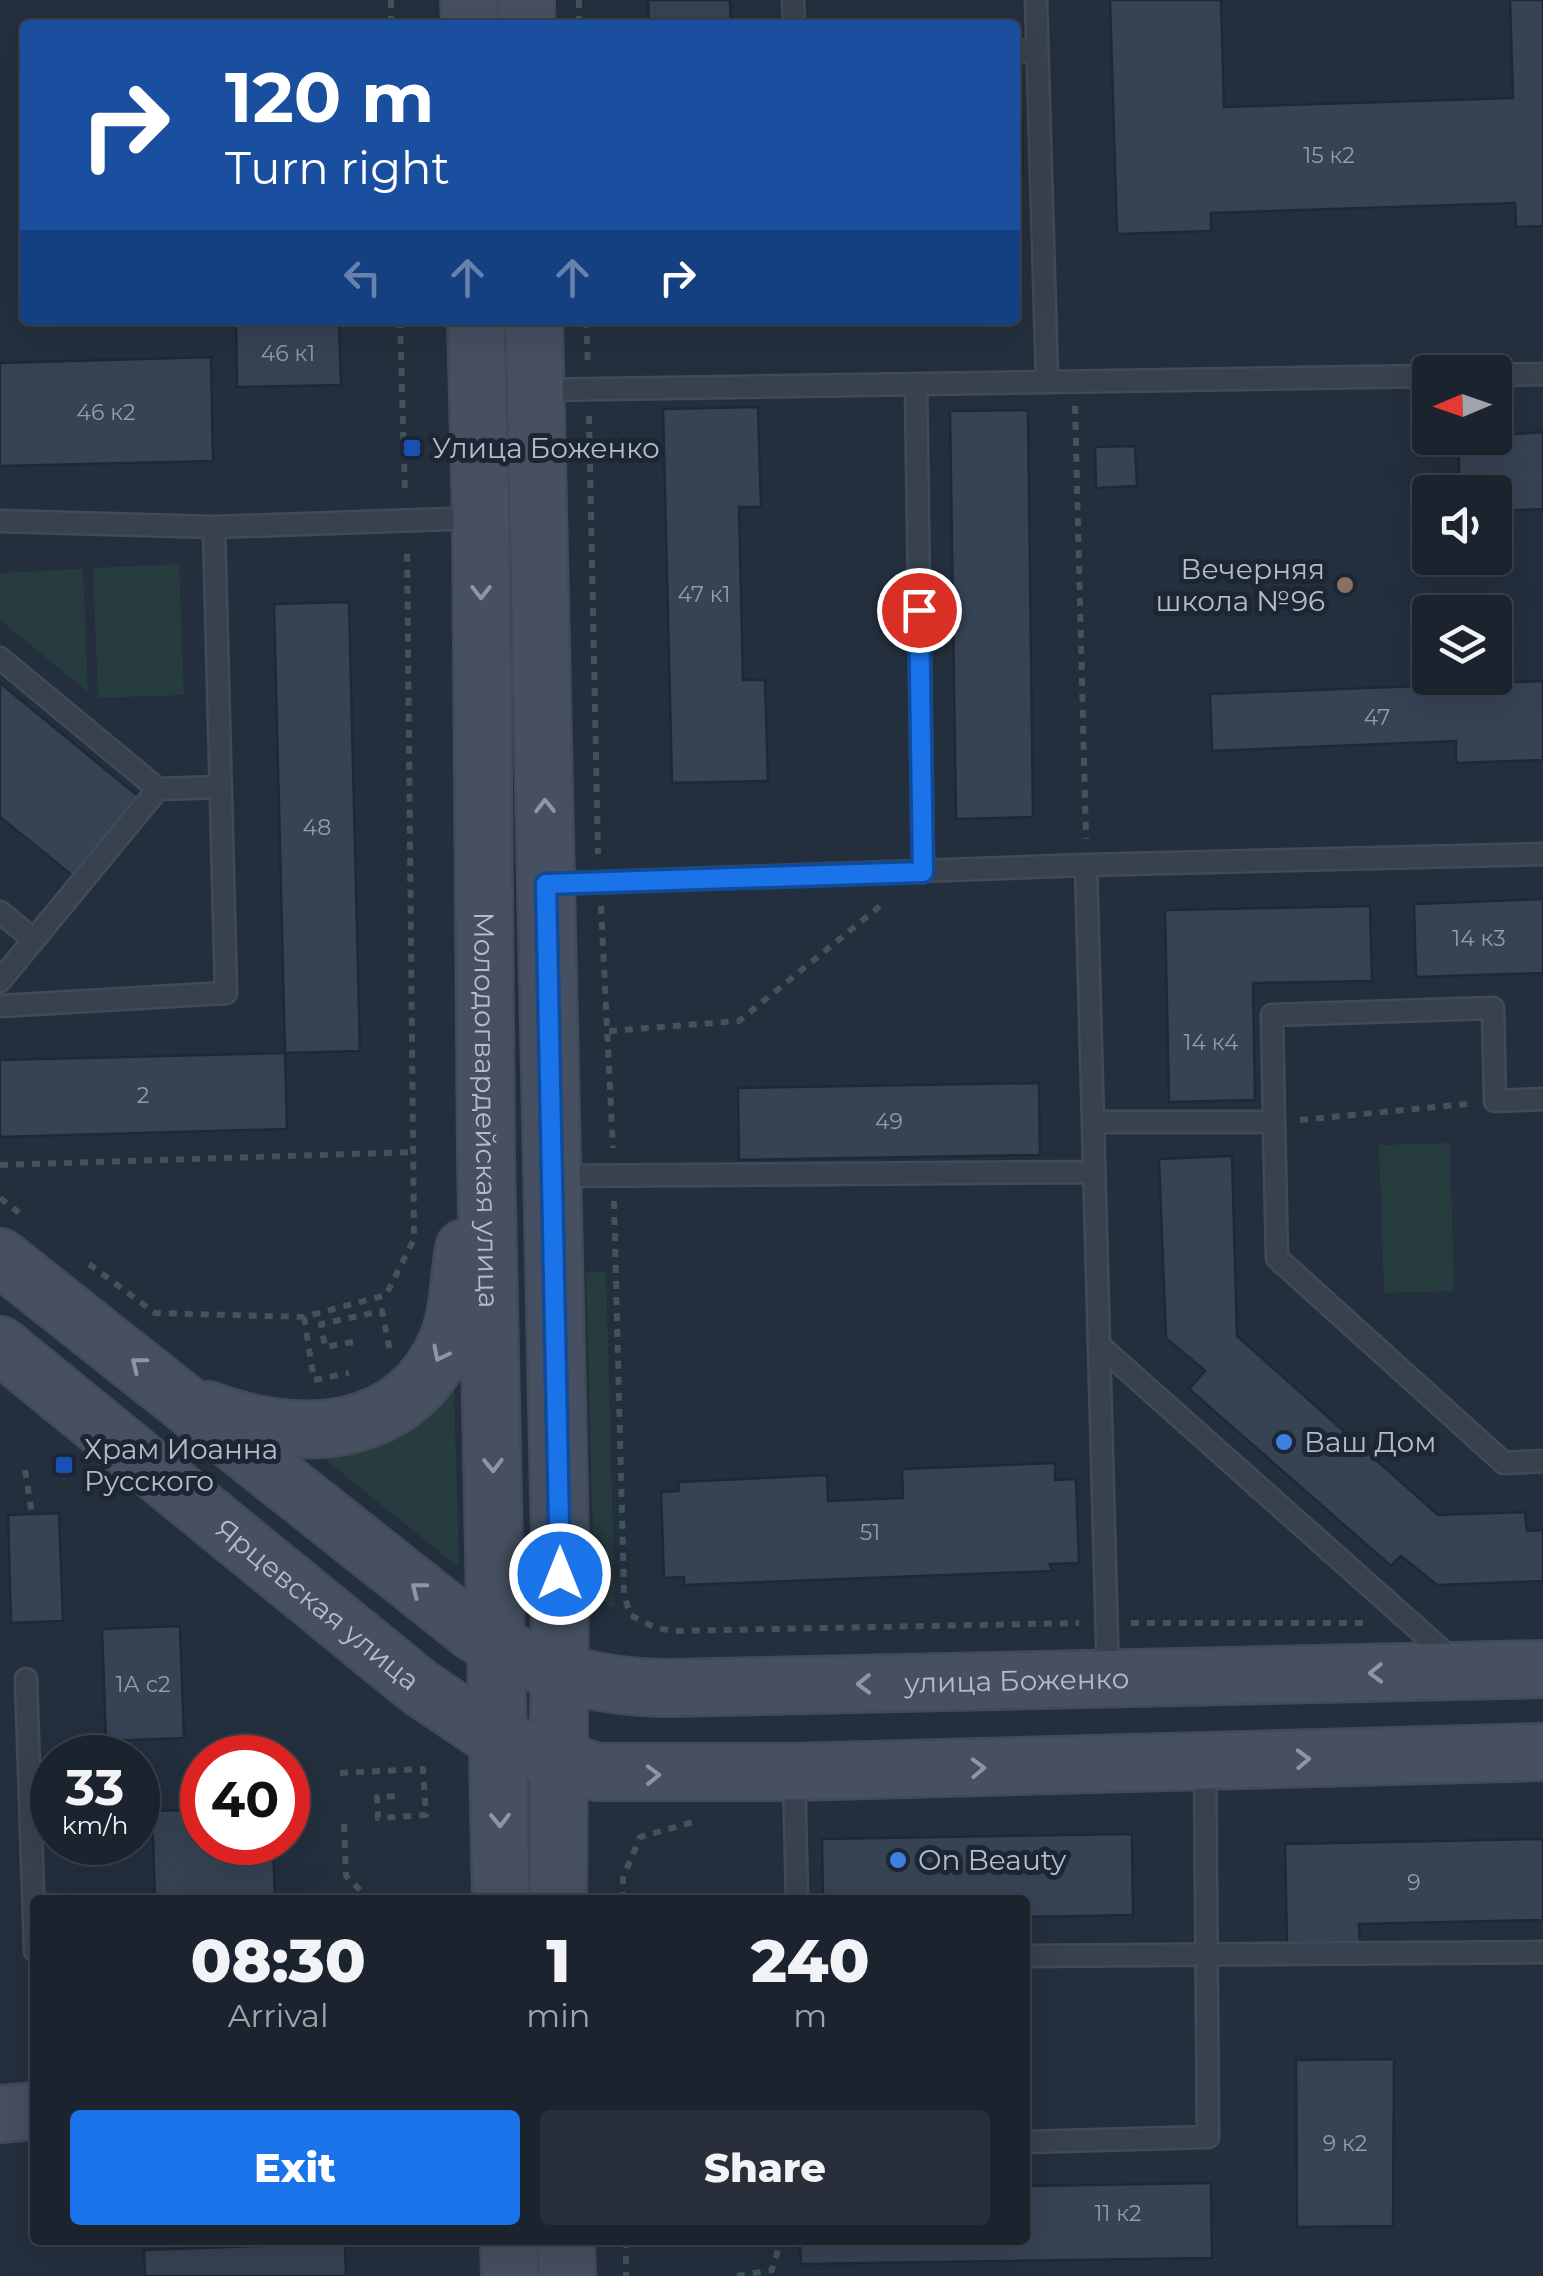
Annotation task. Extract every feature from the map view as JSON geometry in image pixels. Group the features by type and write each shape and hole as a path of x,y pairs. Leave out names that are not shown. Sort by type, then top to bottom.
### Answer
{"main road":[{"name":"Молодогвардейская улица","path":"476,325 486,1158 501,1895"},
{"path":"536,325 562,390 573,882 552,1176 560,1673 558,1895"},
{"path":"184,1401 238,1421 293,1432 351,1426 408,1397 432,1371 449,1337 466,1237 486,1158"},
{"path":"0,1257 402,1577 473,1632 498,1646"},
{"name":"Ярцевская улица","path":"0,1346 383,1659 499,1740"},
{"name":"улица Боженко","path":"498,1646 592,1683 652,1688 1543,1670"},
{"path":"499,1740 597,1772 636,1775 1543,1752"},
{"path":"0,2114 30,2111"},
{"path":"509,2245 510,2276"},
{"path":"566,2245 567,2276"}],"lane":[{"path":"1036,0 1047,382"},
{"path":"1020,51 1037,50"},
{"path":"1512,375 1543,374"},
{"path":"562,390 1412,376"},
{"path":"916,385 923,872"},
{"path":"0,521 214,528 481,518"},
{"path":"0,1006 226,993 214,528"},
{"path":"0,658 158,790 222,786"},
{"path":"0,980 158,790"},
{"path":"573,882 1543,854"},
{"path":"1086,865 1108,1677"},
{"path":"0,912 34,939"},
{"path":"1543,1099 1495,1101 1493,1008 1272,1015 1276,1258 1504,1463 1543,1462"},
{"path":"1093,1122 1274,1122"},
{"path":"552,1176 1094,1172"},
{"path":"1100,1346 1465,1671"},
{"path":"26,1679 33,1895"},
{"path":"1030,2142 1208,2137 1205,1762"},
{"path":"794,1772 797,1895"},
{"path":"1030,1956 1543,1952"}],"path":[{"path":"155,1312 304,1317 386,1295 414,1239 400,325"},
{"path":"584,325 562,390 573,882 609,1031 624,1594 630,1615"},
{"path":"1073,381 1086,865"},
{"path":"609,1031 739,1021 923,872"},
{"path":"1274,1122 1495,1101"},
{"path":"0,1166 415,1152"},
{"path":"353,1342 325,1347 321,1324 382,1311 392,1364"},
{"path":"304,1317 314,1380 362,1370"},
{"path":"25,1470 32,1514"},
{"path":"340,1774 424,1769 426,1816 378,1818 377,1797 401,1796"},
{"path":"344,1824 346,1876 365,1895"},
{"path":"623,1895 622,1878 640,1837"},
{"path":"626,2245 626,2276"},
{"path":"738,2276 772,2270 780,2245"}],"green space":[{"path":"179,564 184,695 98,698 93,568"},
{"path":"83,569 88,692 0,620 0,573"},
{"path":"1450,1143 1454,1291 1384,1293 1379,1145"},
{"path":"606,1271 615,1607 601,1597 594,1574 586,1272"},
{"path":"454,1390 457,1566 326,1460 325,1455"}],"building":[{"path":"648,0 730,0 731,20 649,20"},
{"path":"1110,0 1221,0 1224,107 1513,98 1510,0 1543,0 1543,226 1516,227 1515,203 1211,213 1211,231 1117,234"},
{"path":"1020,81 1021,81 1020,174"},
{"path":"236,325 339,325 341,385 237,387"},
{"path":"211,357 213,461 0,466 0,363"},
{"path":"758,407 761,507 739,507 743,680 765,680 768,781 672,783 663,409"},
{"path":"1028,410 1033,817 956,819 950,411"},
{"path":"1543,432 1543,509 1512,510 1512,475 1459,475 1459,455 1512,455 1512,434"},
{"path":"1135,446 1137,486 1096,488 1095,447"},
{"path":"349,602 360,1051 285,1053 274,604"},
{"path":"1543,681 1543,760 1456,763 1456,741 1212,751 1210,694 1412,686 1412,695 1512,695 1512,682"},
{"path":"0,683 138,796 73,876 0,817"},
{"path":"1543,899 1543,973 1416,977 1414,904"},
{"path":"1370,906 1372,981 1253,983 1255,1100 1169,1102 1165,910"},
{"path":"285,1053 287,1129 0,1137 0,1060"},
{"path":"1039,1083 1040,1155 739,1160 738,1088"},
{"path":"1232,1156 1237,1336 1438,1515 1525,1512 1527,1531 1543,1530 1543,1581 1437,1585 1401,1556 1391,1566 1189,1389 1205,1371 1166,1338 1159,1159"},
{"path":"1055,1463 1055,1480 1076,1479 1079,1563 1049,1564 1053,1571 684,1585 684,1577 664,1578 661,1492 679,1491 678,1482 827,1475 828,1501 903,1498 902,1469"},
{"path":"59,1513 63,1621 11,1623 8,1515"},
{"path":"180,1626 184,1735 180,1738 106,1735 102,1629"},
{"path":"180,1810 180,1865 274,1865 275,1895 155,1895 154,1865 160,1865 160,1811"},
{"path":"1132,1834 1133,1915 1030,1917 1030,1895 823,1895 822,1839"},
{"path":"1543,1839 1543,1920 1359,1924 1360,1943 1287,1944 1285,1844"},
{"path":"1394,2059 1393,2226 1297,2227 1296,2060"},
{"path":"1211,2183 1212,2258 801,2264 800,2245 1030,2245 1030,2186"},
{"path":"345,2245 346,2276 145,2276 144,2250"}],"place":[{"name":"Улица Боженко","path":"412,448"},
{"name":"Вечерняя школа №96","path":"1345,585"},
{"name":"Ваш Дом","path":"1284,1442"},
{"name":"Храм Иоанна Русского","path":"64,1465"},
{"name":"On Beauty","path":"898,1860"}],"route":[{"path":"560,1574 546,884 923,872 919,610"}]}
